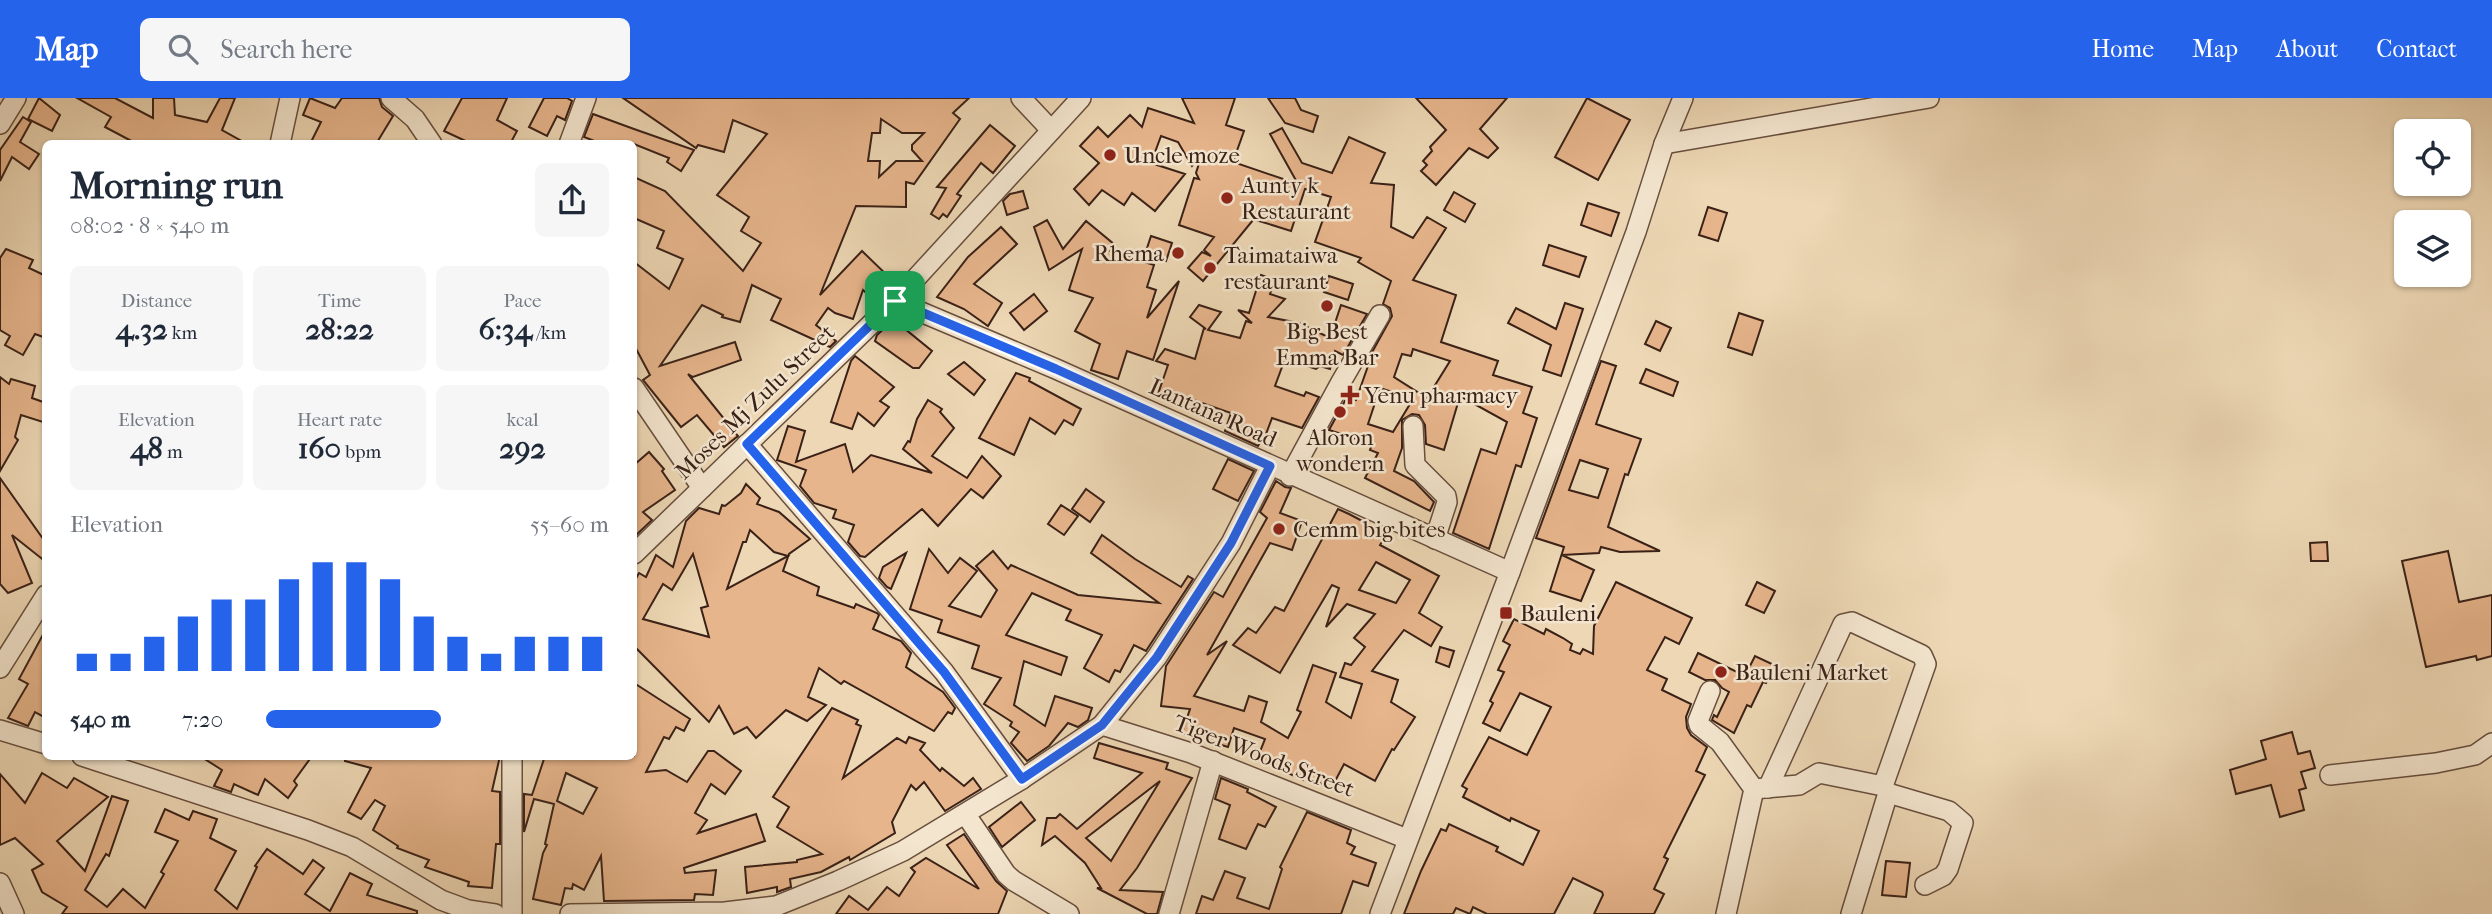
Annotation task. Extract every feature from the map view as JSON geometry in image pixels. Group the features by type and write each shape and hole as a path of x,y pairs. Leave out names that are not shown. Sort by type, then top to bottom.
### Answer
{"street":[{"path":"0,124 16,98"},
{"path":"281,140 290,98"},
{"path":"391,98 415,120 429,140"},
{"path":"570,140 586,98"},
{"path":"1021,98 1051,130"},
{"name":"Moses Mj Zulu Street","path":"637,551 895,301 1081,98"},
{"path":"1380,914 1636,232 1664,144 1684,98"},
{"path":"1664,144 1929,98"},
{"name":"Lantana Road","path":"895,301 1056,369 1510,572"},
{"path":"1290,475 1380,315"},
{"path":"637,392 702,488"},
{"path":"1413,426 1415,465 1446,496 1447,502 1435,539"},
{"path":"747,444 944,672 1022,779"},
{"path":"570,914 725,912 776,906 903,851 966,815 1102,725 1157,657 1208,581 1231,543 1270,466"},
{"path":"0,668 42,601"},
{"path":"1726,914 1761,789 1843,624 1852,622 1922,654 1926,664 1886,790 1851,914"},
{"path":"1710,691 1699,724 1720,742 1761,789"},
{"name":"Tiger Woods Street","path":"1102,725 1213,761 1407,839"},
{"path":"0,730 42,743"},
{"path":"2330,775 2436,763 2475,755 2492,743"},
{"path":"94,760 352,847 441,900 468,910 495,914"},
{"path":"512,760 512,914"},
{"path":"1169,914 1213,761"},
{"path":"1761,789 1799,785 1819,773 1886,790 1949,811 1962,823 1948,870 1943,876 1925,885"},
{"path":"966,815 1006,874 1069,914"},
{"path":"0,883 14,914"}],"building":[{"path":"39,98 60,115 52,131 28,119"},
{"path":"77,98 115,98 153,118 153,98 174,98 175,115 207,122 220,98 235,98 222,130 240,140 129,140 105,127 111,117"},
{"path":"310,98 335,108 342,98 379,98 382,107 393,116 378,140 312,140 321,122 303,115"},
{"path":"462,98 507,98 497,120 517,131 512,140 463,140 444,131"},
{"path":"544,98 567,98 572,101 565,120 557,116 547,136 529,127"},
{"path":"623,98 969,98 953,113 960,119 914,184 906,182 906,207 856,206 820,295 862,251 893,281 875,301 863,290 853,319 828,308 816,325 836,341 830,347 771,320 781,299 752,285 740,322 722,317 723,315 702,305 660,366 735,342 741,360 693,377 688,374 738,436 724,447 697,415 681,427 643,380 650,375 637,351 637,264 669,289 683,259 657,248 664,231 637,219 637,178 665,191 743,271 761,243 741,231 749,217 717,195 767,134 733,120 724,152 698,145 696,148","holes":["881,119 902,133 924,133 912,145 912,150 922,161 896,161 879,177 880,161 868,161 872,133 880,133"]},
{"path":"1182,98 1235,98 1226,125 1244,131 1233,162 1298,184 1270,134 1282,128 1302,163 1332,173 1349,137 1385,153 1371,183 1394,185 1391,227 1413,238 1427,217 1446,228 1413,280 1456,295 1441,342 1498,361 1493,375 1532,387 1523,413 1537,418 1521,467 1516,465 1489,549 1453,533 1481,449 1496,454 1507,422 1460,396 1444,450 1426,444 1425,425 1419,415 1412,414 1402,420 1402,448 1394,471 1414,481 1434,502 1430,511 1365,478 1378,453 1370,450 1372,444 1329,430 1347,397 1356,400 1368,366 1365,365 1392,316 1390,308 1383,304 1391,281 1358,262 1361,258 1315,242 1331,197 1305,189 1291,231 1256,220 1258,214 1203,281 1188,268 1202,252 1211,256 1204,250 1214,237 1179,225 1194,178 1199,179 1196,173 1203,151 1192,166 1178,142 1161,136 1151,163 1185,174 1155,211 1132,193 1124,205 1102,190 1089,205 1074,189 1099,163 1080,146 1098,127 1108,137 1130,115 1142,127 1148,108 1194,123","holes":["1413,349 1450,361 1427,398 1394,377 1402,354 1411,356","1380,388 1413,399 1393,432 1368,424"]},
{"path":"1268,98 1295,98 1301,110 1318,116 1313,132 1285,123"},
{"path":"1416,98 1507,98 1480,129 1498,148 1488,158 1469,148 1436,185 1421,171 1427,165 1423,161 1432,151 1430,147 1446,130"},
{"path":"1587,98 1630,120 1598,180 1555,157"},
{"path":"593,114 694,150 681,171 667,162 669,158 637,145 637,140 592,140 584,137"},
{"path":"23,117 31,122 20,142 39,154 29,169 12,157 0,181 0,150"},
{"path":"990,125 1015,146 993,173 981,163 957,194 961,196 947,217 943,214 939,219 931,214 946,188 937,187"},
{"path":"1023,191 1028,208 1007,215 1003,201 1010,194"},
{"path":"1454,192 1475,204 1465,222 1444,210"},
{"path":"1588,203 1619,213 1611,236 1581,225"},
{"path":"1708,207 1727,213 1718,241 1699,235"},
{"path":"1047,220 1063,249 1086,221 1115,245 1110,251 1154,265 1147,287 1156,290 1147,318 1179,281 1153,360 1127,351 1118,379 1091,370 1100,344 1075,331 1093,298 1069,290 1082,249 1049,270 1034,227"},
{"path":"1001,227 1017,244 974,284 1002,303 988,326 964,309 937,297 968,257"},
{"path":"1151,236 1172,243 1166,261 1145,254"},
{"path":"1549,245 1586,257 1579,277 1543,265"},
{"path":"6,249 33,260 29,268 42,274 42,337 35,334 23,355 5,345 10,336 0,330 0,258"},
{"path":"1261,275 1275,280 1270,294 1285,299 1268,317 1299,323 1330,338 1341,305 1367,314 1343,355 1335,351 1330,369 1320,366 1316,369 1285,359 1275,386 1304,396 1306,392 1319,397 1302,428 1272,418 1263,442 1258,446 1225,431 1231,413 1182,396 1180,401 1158,394 1168,365 1156,361 1165,349 1195,359 1204,328 1206,329 1190,317 1199,305 1221,312 1208,330 1240,338 1246,321 1252,323 1238,310 1249,313"},
{"path":"1329,276 1353,284 1348,300 1324,292"},
{"path":"1034,294 1047,311 1024,330 1010,313"},
{"path":"1565,303 1583,309 1561,376 1543,370 1551,345 1508,323 1516,308 1556,329"},
{"path":"1739,313 1763,321 1752,355 1728,347"},
{"path":"1656,321 1671,328 1660,351 1645,344"},
{"path":"889,324 905,329 932,351 919,368 913,368 875,341 877,335"},
{"path":"855,356 894,387 880,401 889,407 874,426 858,413 852,429 831,422"},
{"path":"1601,361 1616,366 1596,424 1641,439 1628,475 1625,474 1608,527 1660,551 1620,552 1601,547 1599,553 1562,555 1594,570 1581,601 1550,591 1564,547 1536,538","holes":["1580,460 1608,469 1598,498 1569,490"]},
{"path":"964,362 985,380 974,395 948,374"},
{"path":"1646,369 1678,382 1673,396 1640,383"},
{"path":"1016,373 1030,378 1029,381 1081,409 1073,425 1064,420 1055,434 1030,418 1014,455 979,438"},
{"path":"0,377 9,384 11,379 35,386 32,398 42,402 42,422 21,415 15,437 18,440 0,471"},
{"path":"928,400 942,409 940,412 954,428 932,456 967,478 982,456 1001,476 983,498 971,489 938,526 922,509 865,557 860,556 848,542 854,525 833,518 836,510 814,503 800,486 806,470 777,460 788,426 805,431 796,462 845,444 853,472 871,455 932,473 903,449 908,441 910,442 917,419"},
{"path":"649,452 664,469 662,471 675,490 643,512 652,520 637,534 637,462"},
{"path":"1228,459 1254,471 1238,501 1213,489"},
{"path":"0,478 42,537 42,559 12,535 32,583 8,593 0,584"},
{"path":"1276,481 1291,488 1280,513 1302,521 1292,550 1270,543 1207,655 1227,641 1194,696 1244,711 1249,696 1267,702 1261,722 1288,738 1301,712 1297,710 1313,665 1336,673 1326,702 1351,718 1362,684 1340,677 1345,663 1351,665 1365,647 1354,638 1375,614 1347,604 1326,627 1339,588 1332,585 1280,673 1233,645 1248,628 1256,633 1275,607 1284,611 1338,509 1387,534 1380,545 1439,576 1419,613 1442,627 1431,646 1404,630 1372,671 1398,680 1391,702 1415,717 1394,750 1392,749 1375,781 1344,764 1331,789 1305,775 1303,780 1257,759 1265,739 1234,728 1228,747 1182,733 1190,709 1161,706 1166,666 1214,592 1223,597 1267,518 1260,512","holes":["1376,562 1410,580 1396,603 1359,590"]},
{"path":"746,484 760,498 757,504 779,512 810,539 789,554 783,571 819,587 817,595 854,608 856,604 877,613 879,615 873,629 901,641 911,653 906,667 943,692 955,708 952,714 948,712 934,731 844,681 841,684 819,668 808,697 826,705 807,721 786,710 756,738 747,727 734,734 719,706 709,722 637,649 637,577 639,573 646,577 656,555 673,567 686,521 699,508 719,514 722,505 725,506 741,493","holes":["750,530 774,552 788,556 727,589 743,542 746,542","693,554 708,606 701,608 709,637 643,619 663,584 672,590"]},
{"path":"1086,489 1104,502 1090,522 1072,509"},
{"path":"1061,505 1078,516 1064,535 1048,524"},
{"path":"1102,535 1181,587 1188,576 1193,579 1146,651 1134,645 1120,672 1115,670 1109,682 1084,668 1102,635 1066,620 1071,610 1032,593 1006,635 1067,657 1061,675 1024,661 1014,705 1045,726 1055,696 1092,708 1088,720 1078,727 1068,723 1049,746 1027,761 1011,743 1019,732 1010,726 1012,722 984,704 1001,678 972,668 979,646 938,632 942,620 910,609 929,549 948,573 960,558 977,571 949,606 981,617 997,590 976,566 993,551 1008,569 1011,565 1078,595 1159,603 1091,553"},
{"path":"2327,542 2328,561 2311,561 2310,543"},
{"path":"2448,551 2459,602 2492,595 2492,656 2477,660 2476,656 2426,667 2402,561"},
{"path":"906,553 891,589 879,578 883,567"},
{"path":"1616,582 1692,618 1679,644 1665,637 1647,670 1667,679 1662,690 1691,704 1686,717 1687,728 1691,735 1707,747 1696,771 1705,775 1664,857 1668,859 1654,889 1664,894 1654,914 1594,914 1602,892 1573,878 1554,914 1487,914 1473,907 1470,914 1456,908 1453,914 1404,914 1441,829 1446,831 1449,824 1498,847 1496,851 1523,865 1539,831 1511,818 1510,821 1463,797 1467,789 1462,786 1489,737 1527,755 1551,707 1520,693 1500,731 1483,723 1504,672 1498,670 1510,645 1503,641 1514,619 1544,634 1546,629 1563,638 1572,644 1570,650 1580,654 1583,649 1593,654 1594,626"},
{"path":"1757,582 1775,591 1764,613 1746,605"},
{"path":"42,636 42,716 35,712 28,726 8,718 28,684 19,679"},
{"path":"1440,647 1454,651 1449,667 1436,662"},
{"path":"1698,653 1745,676 1755,656 1774,665 1751,707 1747,705 1734,733 1712,720 1714,715 1717,717 1729,692 1715,680 1705,680 1689,672"},
{"path":"637,685 690,719 684,731 676,727 669,739 664,737 646,772 666,770 687,782 708,751 714,751 741,771 725,794 711,784 695,813 707,820 698,833 756,814 765,841 684,868 685,873 716,870 713,895 695,894 694,900 604,901 601,856 584,890 573,884 572,889 565,888 561,905 533,899 554,804 534,799 524,832 524,794 532,795 544,760 637,760","holes":["566,773 597,788 583,814 557,801"]},
{"path":"832,708 858,720 856,724 861,726 843,778 897,738 906,743 909,737 925,743 920,750 940,771 942,768 964,786 973,778 981,789 945,811 924,782 916,790 911,785 892,822 895,833 850,860 849,857 821,872 790,879 791,887 777,892 777,887 747,893 745,867 797,862 822,854 777,827 789,807 773,797"},
{"path":"2292,732 2298,754 2310,751 2315,768 2301,772 2306,788 2299,790 2304,810 2280,817 2271,785 2236,794 2230,770 2266,759 2261,741"},
{"path":"1099,743 1168,763 1166,769 1192,778 1137,868 1120,890 1163,892 1157,914 1147,914 1097,888 1101,888 1085,863 1055,836 1042,845 1047,818 1056,818 1060,814 1077,829 1142,773 1094,758","holes":["1160,781 1111,861 1086,838"]},
{"path":"206,760 309,760 294,781 297,785 288,798 265,779 258,795 234,784 231,792 214,786 222,770"},
{"path":"499,760 492,791 500,792 500,844 496,844 492,888 468,886 469,882 425,867 429,860 397,848 398,846 373,830 385,806 375,800 361,819 348,812 371,768 345,761"},
{"path":"42,773 67,788 74,778 108,797 57,841 85,871 112,796 128,801 109,856 106,854 85,890 107,907 123,889 145,908 178,841 155,832 165,809 189,820 193,811 217,819 210,838 236,851 215,890 237,909 257,867 255,866 267,849 303,874 313,860 324,868 305,894 330,911 350,873 372,884 367,895 417,911 417,914 62,914 67,907 42,892 32,870 43,864 15,838 0,845 0,774 25,803"},
{"path":"1221,778 1248,789 1247,792 1276,807 1265,827 1258,824 1246,849 1219,839 1230,805 1215,799"},
{"path":"1021,802 1035,820 1002,847 989,827"},
{"path":"1307,812 1351,830 1347,843 1355,847 1351,854 1376,863 1368,886 1353,881 1341,914 1196,914 1202,896 1213,900 1225,871 1245,878 1237,898 1269,909 1282,869 1280,867"},
{"path":"964,834 996,881 1007,891 998,914 836,914 849,896 868,910 887,887 899,896 915,872 911,868 926,858 979,889 947,845"},
{"path":"1886,861 1910,863 1906,897 1882,895"}],"place":[{"name":"Uncle moze","path":"1110,155"},
{"name":"Aunty k Restaurant","path":"1227,198"},
{"name":"Rhema","path":"1178,253"},
{"name":"Taimataiwa restaurant","path":"1210,268"},
{"name":"Big Best Emma Bar","path":"1327,306"},
{"name":"Yenu pharmacy","path":"1350,395"},
{"name":"Aloron wondern","path":"1340,412"},
{"name":"Cemm big bites","path":"1279,529"},
{"name":"Bauleni","path":"1506,613"},
{"name":"Bauleni Market","path":"1721,672"}],"route":[{"path":"895,301 1056,369 1270,466 1231,543 1157,657 1102,725 1022,779 944,672 747,444 895,301"}]}
